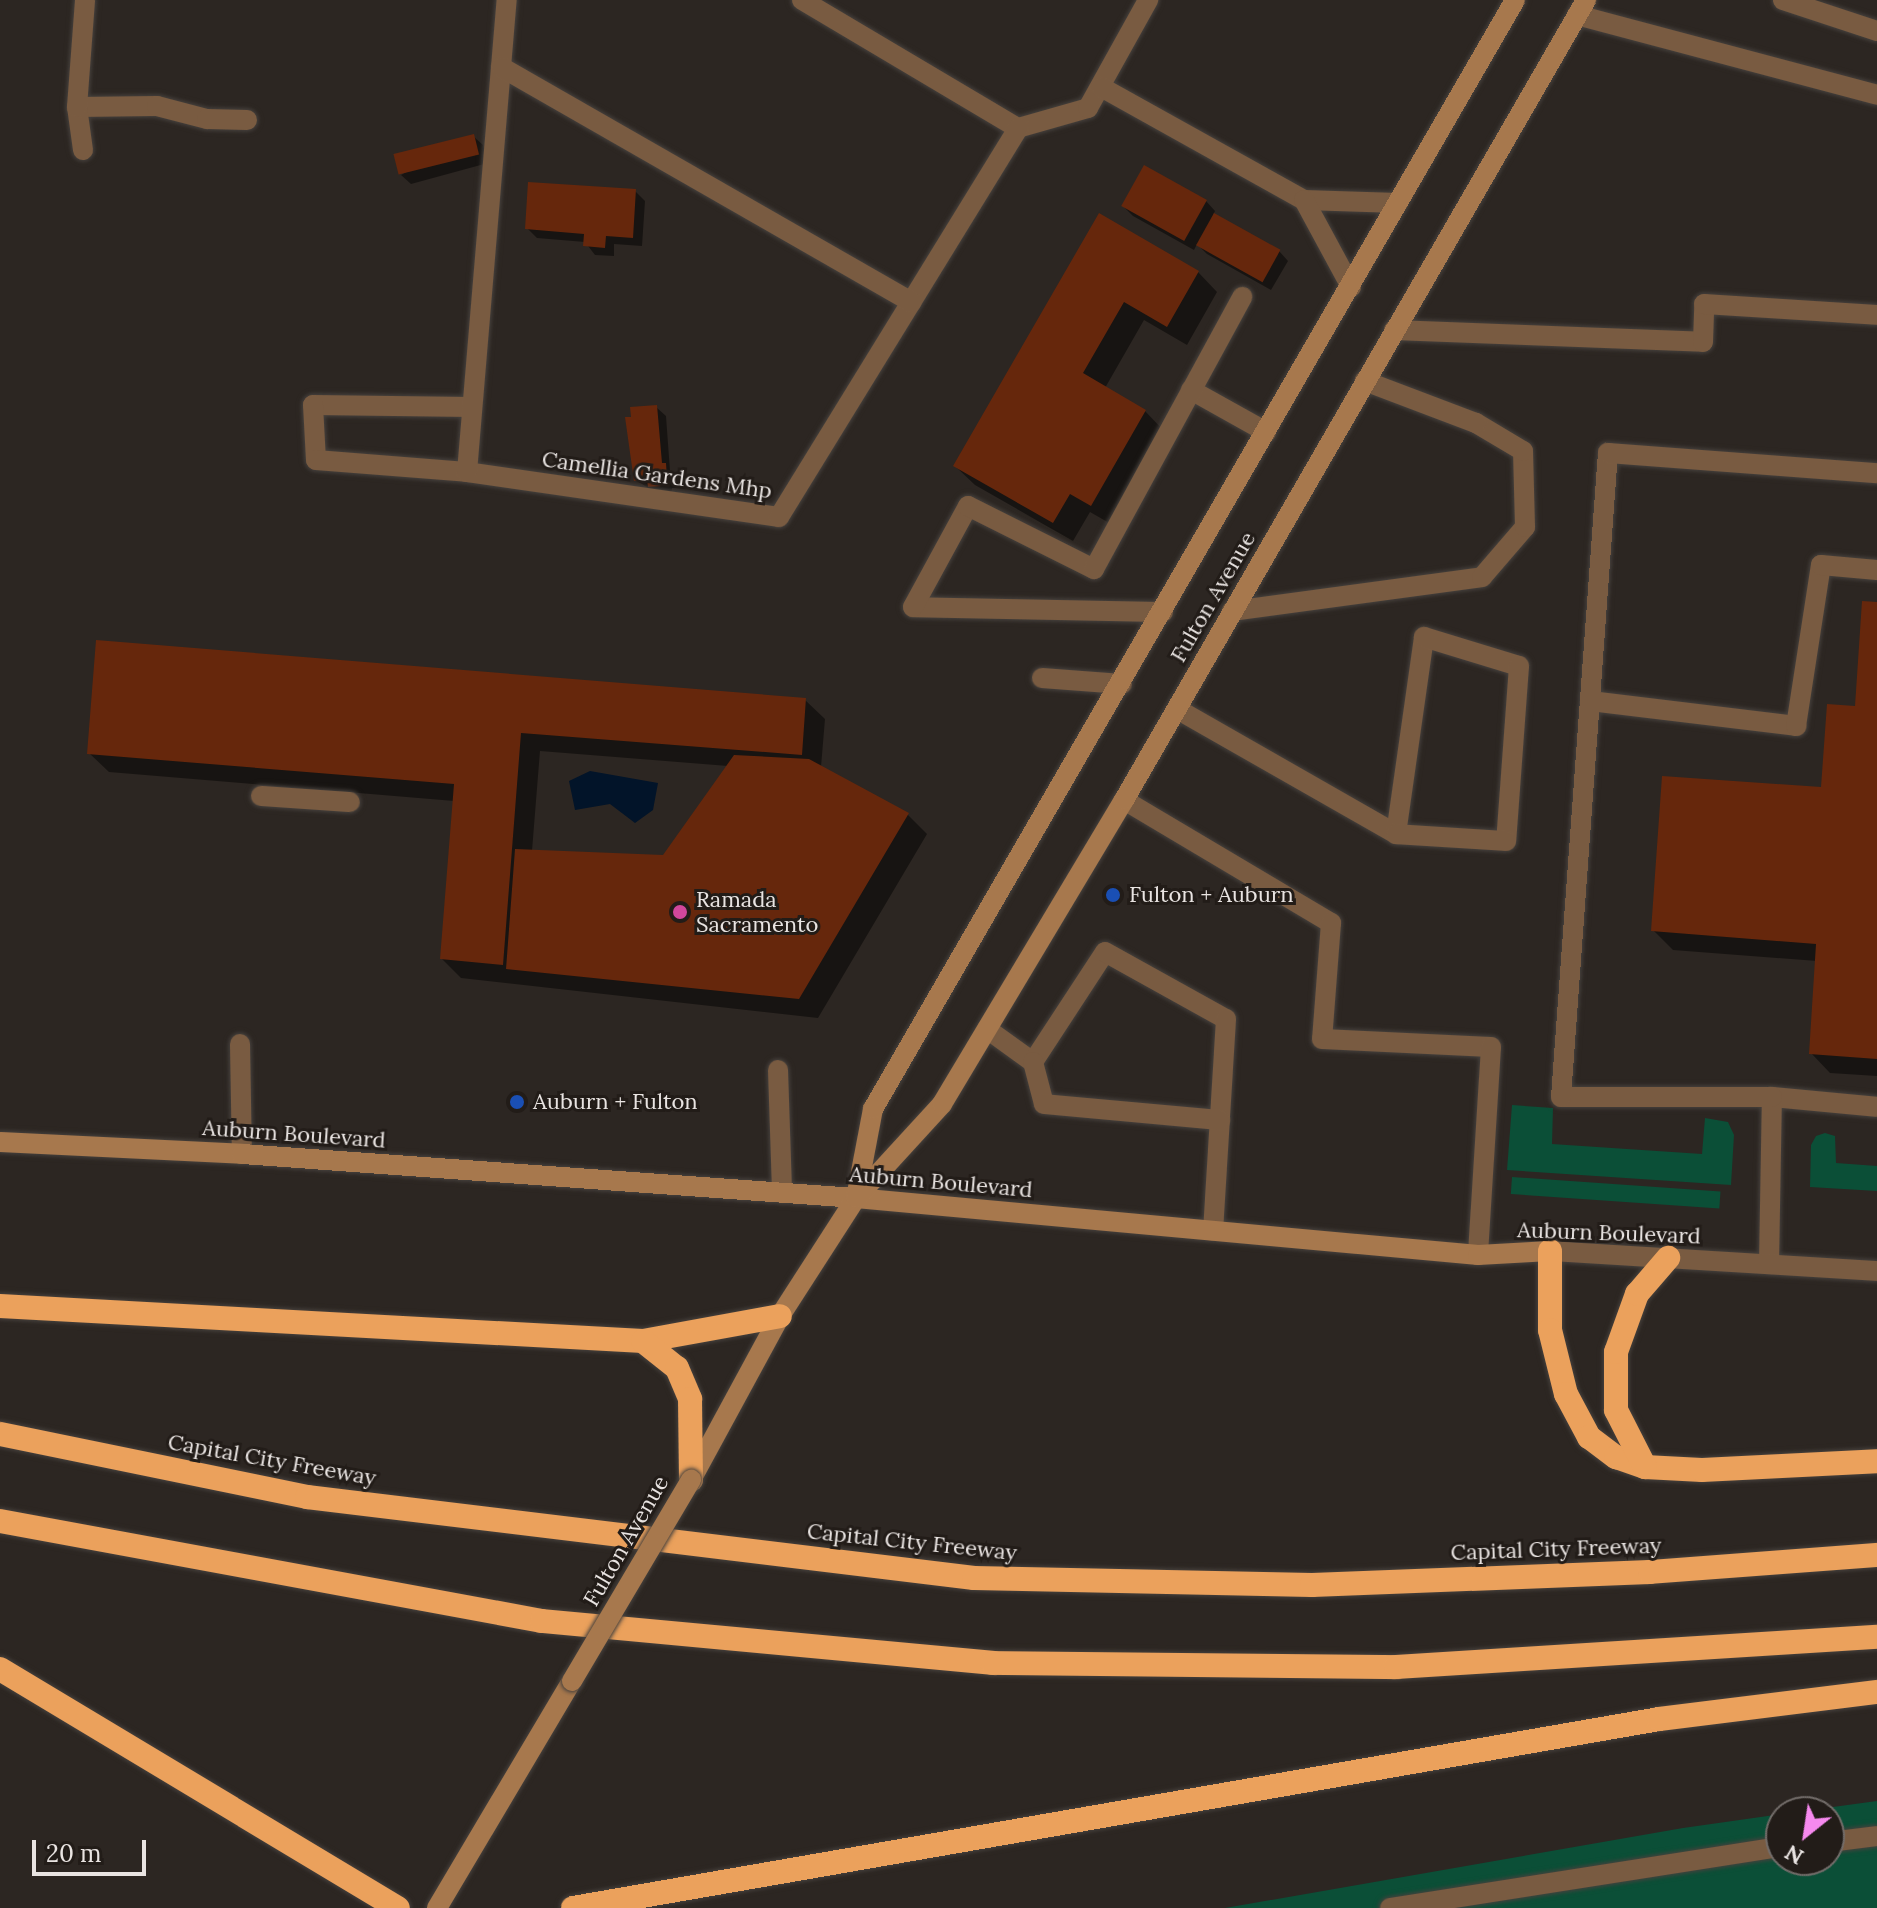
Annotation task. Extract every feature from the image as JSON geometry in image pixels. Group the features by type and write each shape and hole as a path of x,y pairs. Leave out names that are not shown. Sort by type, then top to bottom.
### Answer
{"highway":[{"path":"1550,1251 1550,1330 1566,1394 1589,1437 1616,1457 1645,1467 1702,1470 1877,1461"},
{"path":"1645,1467 1616,1410 1616,1352 1637,1294 1668,1258"},
{"path":"0,1306 643,1341 780,1316"},
{"path":"643,1341 677,1368 690,1399 691,1480"},
{"name":"Capital City Freeway","path":"0,1434 307,1497 974,1578 1312,1585 1650,1572 1877,1555"},
{"path":"0,1521 542,1621 993,1663 1396,1667 1877,1637"},
{"path":"0,1669 398,1908"},
{"path":"573,1908 1659,1719 1877,1692"}],"main road":[{"name":"Fulton Avenue","path":"856,1198 873,1109 1122,684 1515,0"},
{"name":"Fulton Avenue","path":"437,1908 691,1480 780,1316 856,1198 942,1104 1124,800 1582,8"},
{"name":"Auburn Boulevard","path":"0,1142 242,1154 856,1198 1478,1255 1550,1251"}],"street":[{"path":"83,150 77,107 85,0"},
{"path":"467,472 507,0"},
{"path":"802,0 1018,128 1088,108 1148,0"},
{"path":"1783,0 1877,31"},
{"path":"1582,8 1877,95"},
{"path":"501,67 912,302"},
{"path":"1101,87 1304,200 1398,203"},
{"path":"77,107 157,106 207,119 247,120"},
{"name":"Camellia Gardens Mhp","path":"472,407 313,405 316,460 467,472 779,517 1018,128"},
{"path":"1304,200 1351,287"},
{"path":"1163,612 913,607 968,506 1094,569 1242,297"},
{"path":"1394,330 1703,342 1704,304 1877,315"},
{"path":"1232,611 1482,577 1525,527 1523,451 1476,423 1365,381"},
{"path":"1191,390 1266,432"},
{"path":"1877,473 1608,453 1561,1097 1772,1097 1877,1107"},
{"path":"1590,701 1796,726 1821,565 1877,570"},
{"path":"1177,709 1396,834 1506,841 1519,666 1424,637 1396,834"},
{"path":"1042,678 1122,684"},
{"path":"261,796 350,802"},
{"path":"1124,800 1331,923 1322,1039 1491,1047 1478,1255"},
{"path":"1033,1062 1105,952 1226,1019 1213,1231"},
{"path":"987,1029 1033,1062 1044,1104 1220,1120"},
{"path":"240,1044 242,1154"},
{"path":"778,1070 782,1193"},
{"path":"1769,1264 1772,1097"},
{"name":"Auburn Boulevard","path":"1550,1251 1877,1271"},
{"path":"1845,1840 1877,1836"},
{"path":"1390,1908 1765,1849"}],"green space":[{"path":"1512,1105 1553,1108 1552,1144 1702,1154 1705,1118 1728,1122 1734,1135 1731,1185 1507,1170"},
{"path":"1825,1133 1835,1136 1836,1163 1877,1166 1877,1191 1810,1187 1811,1145 1816,1136"},
{"path":"1512,1177 1720,1192 1719,1209 1511,1194"},
{"path":"1877,1801 1877,1908 1225,1908 1765,1816 1765,1876 1845,1876 1845,1805"}],"water":[{"path":"590,771 658,783 653,810 635,823 610,804 575,810 569,781"}],"building":[{"path":"474,134 479,154 399,174 393,154"},
{"path":"1144,165 1207,200 1184,241 1121,206"},
{"path":"528,182 636,189 633,238 606,236 605,248 583,246 584,234 525,229"},
{"path":"1099,213 1199,271 1167,327 1124,302 1083,373 1146,410 1091,506 1070,494 1053,523 953,466"},
{"path":"1214,213 1280,250 1263,282 1196,245"},
{"path":"657,405 662,463 666,463 667,479 663,479 662,486 648,487 647,479 634,481 625,417 631,417 630,407"},
{"path":"1862,601 1877,602 1877,1059 1809,1054 1816,944 1651,931 1662,776 1821,787 1827,704 1855,706"},
{"path":"96,640 806,698 802,755 521,733 503,965 440,959 454,784 87,754"},
{"name":"Ramada Sacramento","path":"734,755 809,759 909,813 799,999 506,969 515,849 663,855"}],"place":[{"name":"Fulton + Auburn","path":"1113,895"},
{"name":"Ramada Sacramento","path":"680,912"},
{"name":"Auburn + Fulton","path":"517,1102"}]}
